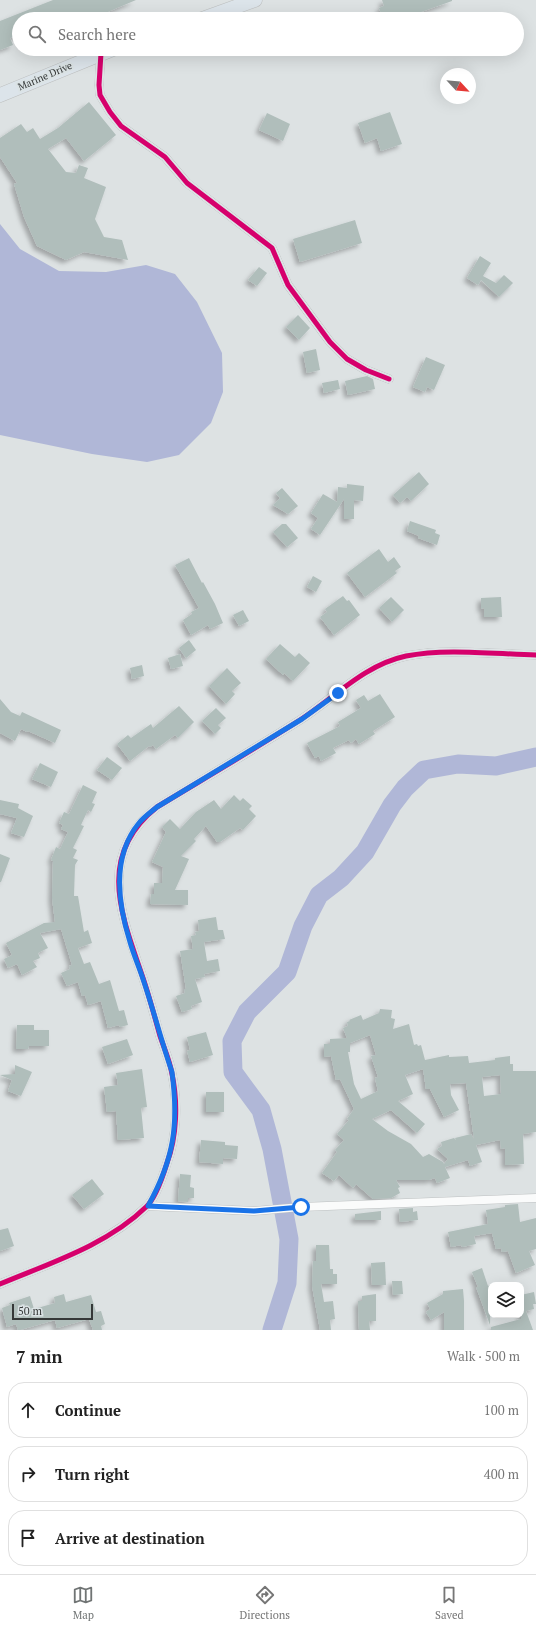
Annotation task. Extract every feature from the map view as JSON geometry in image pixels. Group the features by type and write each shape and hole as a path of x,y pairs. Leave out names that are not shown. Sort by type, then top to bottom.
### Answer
{"highway":[{"path":"222,12 255,0"},
{"name":"Marine Drive","path":"0,95 95,56"}],"street":[{"path":"106,56 99,85 100,95 110,112 121,126 165,157 187,183 272,248 288,285 330,342 347,359 366,370 389,379"},
{"path":"0,1284 77,1251 108,1235 148,1206 159,1186 169,1158 175,1126 175,1099 172,1072 144,981 130,942 118,890 124,852 132,832 140,822 157,807 302,719 373,668 406,656 451,652 536,655"},
{"path":"148,1206 254,1211 301,1207 536,1198"}],"water":[{"path":"0,224 20,249 59,271 106,272 146,265 175,274 197,302 222,353 223,392 211,423 179,455 147,462 92,454 0,435"}],"building":[{"path":"53,0 136,0 108,12 23,12"},
{"path":"382,0 452,0 421,12 380,12 379,8 384,6"},
{"path":"12,16 12,37 10,38 12,45 0,50 0,21"},
{"path":"89,102 116,135 84,161 66,138 48,149 66,172 76,173 79,165 88,168 84,178 106,187 95,219 104,237 122,240 128,260 84,252 66,260 37,246 24,217 14,184 17,183 0,157 0,138 21,124 27,132 33,128 40,139 58,128"},
{"path":"390,112 402,144 381,151 377,138 365,143 358,123"},
{"path":"267,113 290,124 283,141 259,130"},
{"path":"355,220 362,243 300,262 293,239"},
{"path":"480,256 491,263 483,276 496,283 504,275 513,283 499,297 481,280 478,285 467,278"},
{"path":"259,267 267,273 257,286 248,280"},
{"path":"298,315 310,328 299,340 286,327"},
{"path":"316,349 320,370 307,373 303,352"},
{"path":"426,357 445,365 434,390 427,387 425,392 413,387"},
{"path":"367,376 373,379 375,389 348,395 345,381"},
{"path":"338,380 340,389 324,393 322,383"},
{"path":"419,472 429,484 411,501 407,497 400,503 393,495"},
{"path":"347,484 364,486 363,501 354,500 354,519 344,519 344,499 320,535 311,529 318,518 311,513 323,494 337,502 338,487 347,488"},
{"path":"282,488 298,506 288,514 273,505 280,498 276,493"},
{"path":"410,521 436,530 435,533 440,535 437,545 418,538 419,536 407,531"},
{"path":"282,524 286,524 298,538 287,547 273,532"},
{"path":"379,549 388,562 394,557 401,567 395,571 397,573 365,597 347,573"},
{"path":"189,558 215,604 223,623 210,629 208,625 191,635 183,620 192,614 191,612 199,608 175,565"},
{"path":"313,576 322,581 316,592 307,587"},
{"path":"343,596 347,601 349,600 360,615 334,635 320,617 327,612 325,609"},
{"path":"391,597 404,610 392,622 379,608"},
{"path":"501,597 502,617 484,617 484,608 481,609 481,598"},
{"path":"243,610 249,621 239,626 233,615"},
{"path":"189,640 196,650 186,658 179,648"},
{"path":"280,644 295,657 299,653 310,663 293,681 284,673 283,675 266,659"},
{"path":"180,654 183,666 171,669 168,658"},
{"path":"142,665 144,676 132,679 130,668"},
{"path":"227,668 241,683 232,691 235,694 226,704 209,686"},
{"path":"380,694 395,717 373,731 375,734 359,744 356,739 351,743 349,740 333,748 336,753 321,761 319,756 315,758 307,743 340,726 338,722 361,708 356,700 364,695 368,701"},
{"path":"0,699 11,712 20,716 22,712 61,730 55,743 21,729 15,741 0,733"},
{"path":"179,706 194,722 178,738 175,735 156,749 153,745 150,747 149,746 130,761 117,744 128,735 131,738 151,724 153,728"},
{"path":"216,708 226,718 218,725 221,728 215,734 202,721"},
{"path":"107,757 122,768 112,780 97,770"},
{"path":"40,763 58,772 51,787 32,779"},
{"path":"83,785 97,792 92,803 95,804 91,812 88,810 81,825 84,826 73,848 77,850 73,858 78,860 75,865 74,896 78,896 84,932 88,930 92,943 78,948 84,964 90,962 99,984 110,980 119,1011 124,1010 128,1025 120,1027 119,1025 108,1028 101,1001 88,1005 85,995 82,996 78,982 67,986 61,973 70,969 69,966 72,965 61,929 40,933 48,948 38,953 40,958 33,961 37,967 22,975 17,964 8,968 4,959 12,955 6,943 44,923 55,922 52,898 53,861 51,860 56,847 60,849 68,832 61,829 63,825 59,823 64,812 69,814"},
{"path":"234,795 240,801 243,798 252,806 249,809 256,816 243,830 240,828 220,842 217,842 206,826 194,839 196,841 181,856 189,859 175,890 188,890 188,905 150,904 151,894 154,894 154,883 162,883 163,867 152,862 166,832 162,827 170,819 180,829 196,812 214,800 221,809"},
{"path":"0,800 19,804 18,808 33,816 24,837 11,833 17,818 0,814"},
{"path":"0,854 10,858 1,882 0,882"},
{"path":"216,917 218,930 223,930 225,939 204,942 207,961 218,959 220,971 204,974 205,977 195,979 202,1002 191,1006 192,1009 182,1012 176,996 185,993 184,989 186,989 180,951 193,949 191,936 196,935 195,932 199,931 198,920"},
{"path":"380,1009 392,1010 391,1018 395,1019 393,1029 409,1024 414,1045 421,1045 425,1060 449,1055 449,1057 468,1056 469,1063 495,1060 495,1058 510,1056 510,1064 513,1064 513,1071 536,1071 536,1132 523,1134 524,1164 505,1165 505,1148 501,1149 500,1140 476,1145 482,1162 470,1166 468,1160 445,1167 450,1178 437,1183 435,1178 429,1180 396,1180 400,1187 398,1188 400,1193 391,1198 373,1199 356,1184 353,1188 339,1175 334,1181 322,1173 337,1152 335,1150 344,1140 337,1134 349,1120 347,1119 354,1109 340,1079 336,1080 331,1056 324,1057 324,1044 330,1044 330,1039 347,1038 343,1028 348,1026 347,1022 350,1021 349,1020 361,1015 363,1020 379,1013","holes":["370,1035 376,1055 371,1056 378,1077 375,1078 378,1091 361,1099 354,1084 348,1052 350,1052 350,1043","423,1069 426,1089 430,1089 444,1117 459,1110 451,1095 450,1084 466,1083 474,1139 471,1134 455,1138 456,1140 454,1138 441,1142 442,1146 437,1149 448,1159 444,1164 429,1154 423,1157 411,1144 388,1131 372,1119 391,1110 417,1133 425,1124 398,1101 413,1094 405,1075","500,1075 501,1094 484,1096 482,1077"]},
{"path":"17,1025 34,1025 34,1030 49,1030 49,1046 29,1046 28,1049 16,1049"},
{"path":"206,1032 213,1055 190,1062 187,1051 190,1050 187,1037"},
{"path":"127,1039 133,1055 108,1064 102,1047"},
{"path":"15,1065 32,1072 21,1096 8,1091 12,1080 0,1075 15,1074"},
{"path":"142,1069 147,1107 141,1108 144,1138 118,1140 116,1111 107,1112 104,1087 118,1085 116,1073"},
{"path":"206,1092 224,1092 224,1112 206,1112"},
{"path":"201,1140 225,1142 225,1145 238,1146 237,1159 223,1158 223,1164 199,1162"},
{"path":"180,1174 191,1175 190,1187 194,1188 194,1198 188,1198 188,1202 178,1201"},
{"path":"92,1179 104,1194 84,1209 72,1195"},
{"path":"518,1204 520,1222 536,1218 536,1249 529,1251 535,1265 516,1273 508,1251 502,1252 501,1248 496,1249 492,1233 474,1236 476,1244 462,1247 461,1245 451,1247 448,1232 488,1224 486,1210 505,1207 505,1205"},
{"path":"413,1208 413,1212 417,1211 418,1220 400,1222 399,1209"},
{"path":"381,1211 381,1220 355,1220 355,1214"},
{"path":"8,1228 14,1246 0,1251 0,1230"},
{"path":"316,1245 329,1245 330,1269 333,1269 333,1274 337,1274 337,1284 321,1284 324,1302 333,1301 335,1319 330,1320 331,1330 320,1330 312,1286 313,1261 316,1261"},
{"path":"385,1262 386,1285 372,1285 371,1263"},
{"path":"482,1268 488,1286 488,1318 490,1318 490,1325 476,1287 478,1287 472,1272"},
{"path":"392,1281 402,1281 403,1294 393,1295"},
{"path":"463,1289 464,1330 444,1330 444,1312 431,1320 426,1312 430,1309 427,1303 443,1294 443,1291"},
{"path":"534,1292 536,1304 533,1304 534,1309 526,1311 533,1330 491,1330 491,1327 524,1318 524,1294"},
{"path":"64,1294 66,1302 91,1295 96,1312 101,1311 105,1324 101,1326 102,1330 93,1330 89,1319 57,1328 55,1320 20,1330 18,1330 16,1324 7,1327 2,1308 10,1305 9,1303 30,1296 34,1309 55,1303 54,1297"},
{"path":"376,1294 376,1321 369,1321 370,1330 359,1330 358,1301 362,1301 362,1296"}],"waterway":[{"path":"272,1330 287,1283 289,1239 272,1149 261,1110 233,1072 232,1041 247,1012 287,972 303,926 319,895 341,878 365,852 392,805 405,788 424,770 458,764 496,766 536,757"}],"cycle path":[{"path":"101,56 99,85 100,95 110,112 121,126 165,157 187,183 272,248 288,285 330,342 347,359 366,370 389,379"},
{"path":"0,1284 96,1243 131,1220 150,1203 156,1193 170,1153 176,1119 174,1085 171,1069 128,934 122,911 119,889 120,867 125,846 137,826 157,807 300,720 363,674 391,660 406,656 437,652 536,655"}],"route":[{"path":"301,1207 254,1211 148,1206 159,1186 169,1158 175,1126 174,1087 172,1072 144,981 130,942 118,890 127,842 132,832 147,815 157,807 302,719 338,693"}]}
